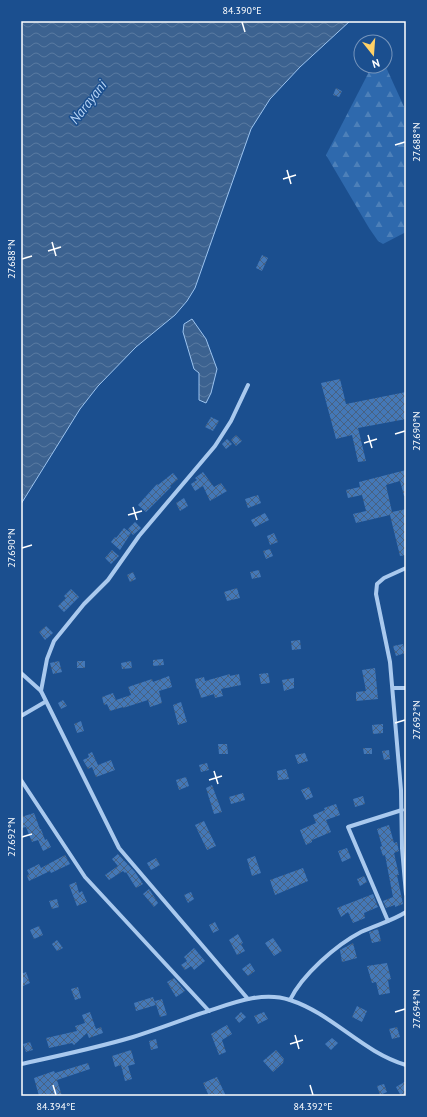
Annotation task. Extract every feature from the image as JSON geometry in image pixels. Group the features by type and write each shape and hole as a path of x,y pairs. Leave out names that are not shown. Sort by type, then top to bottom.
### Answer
{"street":[{"path":"41,691 47,659 54,641 84,604 108,580 140,536 215,446 231,421 248,385"},
{"path":"406,568 384,578 377,584 376,594 390,662 402,790 402,848 406,894"},
{"path":"21,673 41,691 45,702 83,774 119,848 248,999"},
{"path":"392,688 406,688"},
{"path":"21,716 45,702"},
{"path":"21,780 85,877 209,1011"},
{"path":"388,921 348,827 402,810"},
{"path":"290,1000 294,990 312,970 348,939 406,912"},
{"path":"21,1064 132,1037 248,999 266,996 290,1000 316,1011 380,1055 406,1065"}],"green space":[{"path":"368,74 389,74 406,111 406,232 383,244 378,241 326,155"}],"water":[{"name":"Narayani","path":"21,21 350,21 300,67 270,99 251,129 195,288 187,301 175,315 136,347 98,386 80,409 21,504"},
{"path":"192,319 206,339 217,369 211,393 206,403 199,400 199,373 194,369 183,332 184,324"}],"building":[{"path":"336,88 342,91 339,97 333,95"},
{"path":"262,255 268,258 262,271 256,268"},
{"path":"340,379 346,404 406,392 406,419 358,428 366,461 358,462 352,435 336,439 321,383"},
{"path":"211,417 219,421 213,431 205,427"},
{"path":"236,435 242,441 236,446 231,440"},
{"path":"227,439 232,444 226,449 222,444"},
{"path":"406,470 406,496 404,496 400,481 386,485 392,512 406,509 406,555 400,556 390,515 356,523 353,514 366,511 362,495 348,498 346,490 360,487 359,482"},
{"path":"203,472 214,487 221,483 227,491 210,501 203,486 195,491 191,484 197,480 195,478"},
{"path":"173,473 178,479 146,512 138,505 157,484 158,485"},
{"path":"258,495 261,503 248,508 245,499"},
{"path":"184,498 188,506 180,511 176,503"},
{"path":"265,513 269,520 255,527 251,520"},
{"path":"135,522 141,528 133,535 128,529"},
{"path":"124,528 131,533 120,550 111,542"},
{"path":"274,533 278,542 270,545 267,536"},
{"path":"270,549 273,556 266,559 263,551"},
{"path":"112,550 119,556 111,564 105,558"},
{"path":"259,570 261,577 252,579 250,572"},
{"path":"133,572 136,579 130,582 127,575"},
{"path":"237,588 240,598 227,601 224,592"},
{"path":"71,589 79,597 64,612 58,606 66,598 64,596"},
{"path":"46,626 53,633 45,640 39,632"},
{"path":"300,640 301,649 292,650 291,641"},
{"path":"403,644 405,653 396,656 393,646"},
{"path":"163,659 164,665 153,666 153,660"},
{"path":"59,661 62,672 53,674 50,663"},
{"path":"77,661 85,661 85,668 77,668"},
{"path":"131,661 132,668 122,669 121,663"},
{"path":"375,668 378,699 356,701 356,692 366,691 362,670"},
{"path":"268,673 270,683 261,684 259,674"},
{"path":"230,674 230,676 239,674 241,685 221,689 223,696 215,698 214,694 201,698 195,679 204,677 205,681"},
{"path":"169,676 172,687 159,691 162,703 150,707 148,700 110,711 107,704 104,705 102,697 113,693 116,700 131,695 128,687 152,679 153,682"},
{"path":"294,678 294,688 284,691 282,680"},
{"path":"63,700 67,706 61,709 58,703"},
{"path":"181,702 187,722 178,725 173,705"},
{"path":"81,721 84,731 77,733 74,724"},
{"path":"383,724 383,733 373,734 372,725"},
{"path":"218,744 227,744 228,754 219,754"},
{"path":"363,748 372,748 372,754 364,754"},
{"path":"389,750 390,759 384,760 382,751"},
{"path":"92,752 98,765 111,760 115,770 96,777 92,767 88,769 83,760 89,757 88,754"},
{"path":"305,753 308,761 298,764 295,755"},
{"path":"207,763 209,770 201,772 199,765"},
{"path":"286,769 289,779 278,780 277,771"},
{"path":"186,777 189,786 179,790 176,780"},
{"path":"212,785 222,812 214,814 206,788"},
{"path":"309,787 313,797 306,800 301,790"},
{"path":"243,793 245,800 231,804 229,797"},
{"path":"363,796 365,804 355,807 353,799"},
{"path":"336,804 340,815 326,820 331,832 312,840 312,842 306,845 300,830 316,823 313,815 325,810 324,808"},
{"path":"34,813 45,840 47,839 51,847 43,851 38,840 32,842 26,827 21,828 21,817"},
{"path":"204,821 216,846 207,850 195,825"},
{"path":"389,825 394,843 397,842 399,851 394,853 403,904 386,908 383,901 393,897 385,855 383,856 380,847 382,846 377,829"},
{"path":"347,848 351,858 342,862 338,851"},
{"path":"118,854 135,872 143,884 136,888 126,872 125,873 123,871 109,880 105,875 118,866 112,859"},
{"path":"65,855 70,864 29,881 27,876 29,874 27,870 39,864 41,868"},
{"path":"255,856 261,873 252,876 247,859"},
{"path":"156,858 160,865 151,870 147,863"},
{"path":"303,868 308,881 275,895 270,880"},
{"path":"364,876 367,882 360,886 357,879"},
{"path":"76,882 79,893 82,891 87,902 77,906 69,885"},
{"path":"149,889 158,903 154,907 143,894"},
{"path":"191,892 194,899 188,903 184,895"},
{"path":"373,894 378,907 364,913 365,918 353,923 348,912 341,917 337,908"},
{"path":"57,899 59,907 52,909 49,901"},
{"path":"215,922 219,930 213,933 209,925"},
{"path":"39,926 43,935 34,939 30,930"},
{"path":"378,929 381,941 372,943 369,932"},
{"path":"238,934 245,951 237,955 229,940"},
{"path":"273,938 282,951 274,956 265,943"},
{"path":"57,940 63,948 57,951 52,944"},
{"path":"353,943 357,958 342,962 340,950"},
{"path":"194,948 205,961 194,970 191,966 185,970 181,965 187,961 184,957"},
{"path":"250,963 255,971 248,976 242,969"},
{"path":"387,963 391,979 388,980 390,993 379,995 376,982 372,983 367,966"},
{"path":"26,972 30,983 23,986 21,974"},
{"path":"174,978 185,991 176,997 167,982"},
{"path":"78,987 81,998 75,1000 71,989"},
{"path":"153,997 156,1005 136,1011 134,1003"},
{"path":"162,999 167,1015 160,1017 155,1001"},
{"path":"357,1006 367,1011 362,1022 352,1017"},
{"path":"90,1012 96,1029 101,1027 103,1033 89,1038 87,1033 74,1045 72,1043 49,1048 46,1038 77,1031 75,1026 85,1023 82,1015"},
{"path":"241,1012 246,1017 239,1023 235,1018"},
{"path":"264,1012 268,1019 258,1024 254,1016"},
{"path":"227,1025 232,1034 222,1040 226,1052 219,1055 211,1034"},
{"path":"397,1027 400,1037 392,1039 389,1029"},
{"path":"332,1038 338,1043 331,1050 325,1044"},
{"path":"156,1039 158,1048 151,1050 149,1041"},
{"path":"30,1042 33,1050 26,1052 23,1044"},
{"path":"131,1050 135,1064 128,1066 132,1079 125,1081 121,1065 115,1067 112,1056"},
{"path":"276,1050 284,1059 283,1063 273,1072 263,1061"},
{"path":"88,1063 90,1069 57,1080 62,1096 39,1096 34,1078 54,1071 55,1073"},
{"path":"217,1077 226,1096 209,1096 203,1083"},
{"path":"406,1081 406,1096 401,1096 396,1087"},
{"path":"384,1084 387,1092 380,1095 377,1086"}]}
